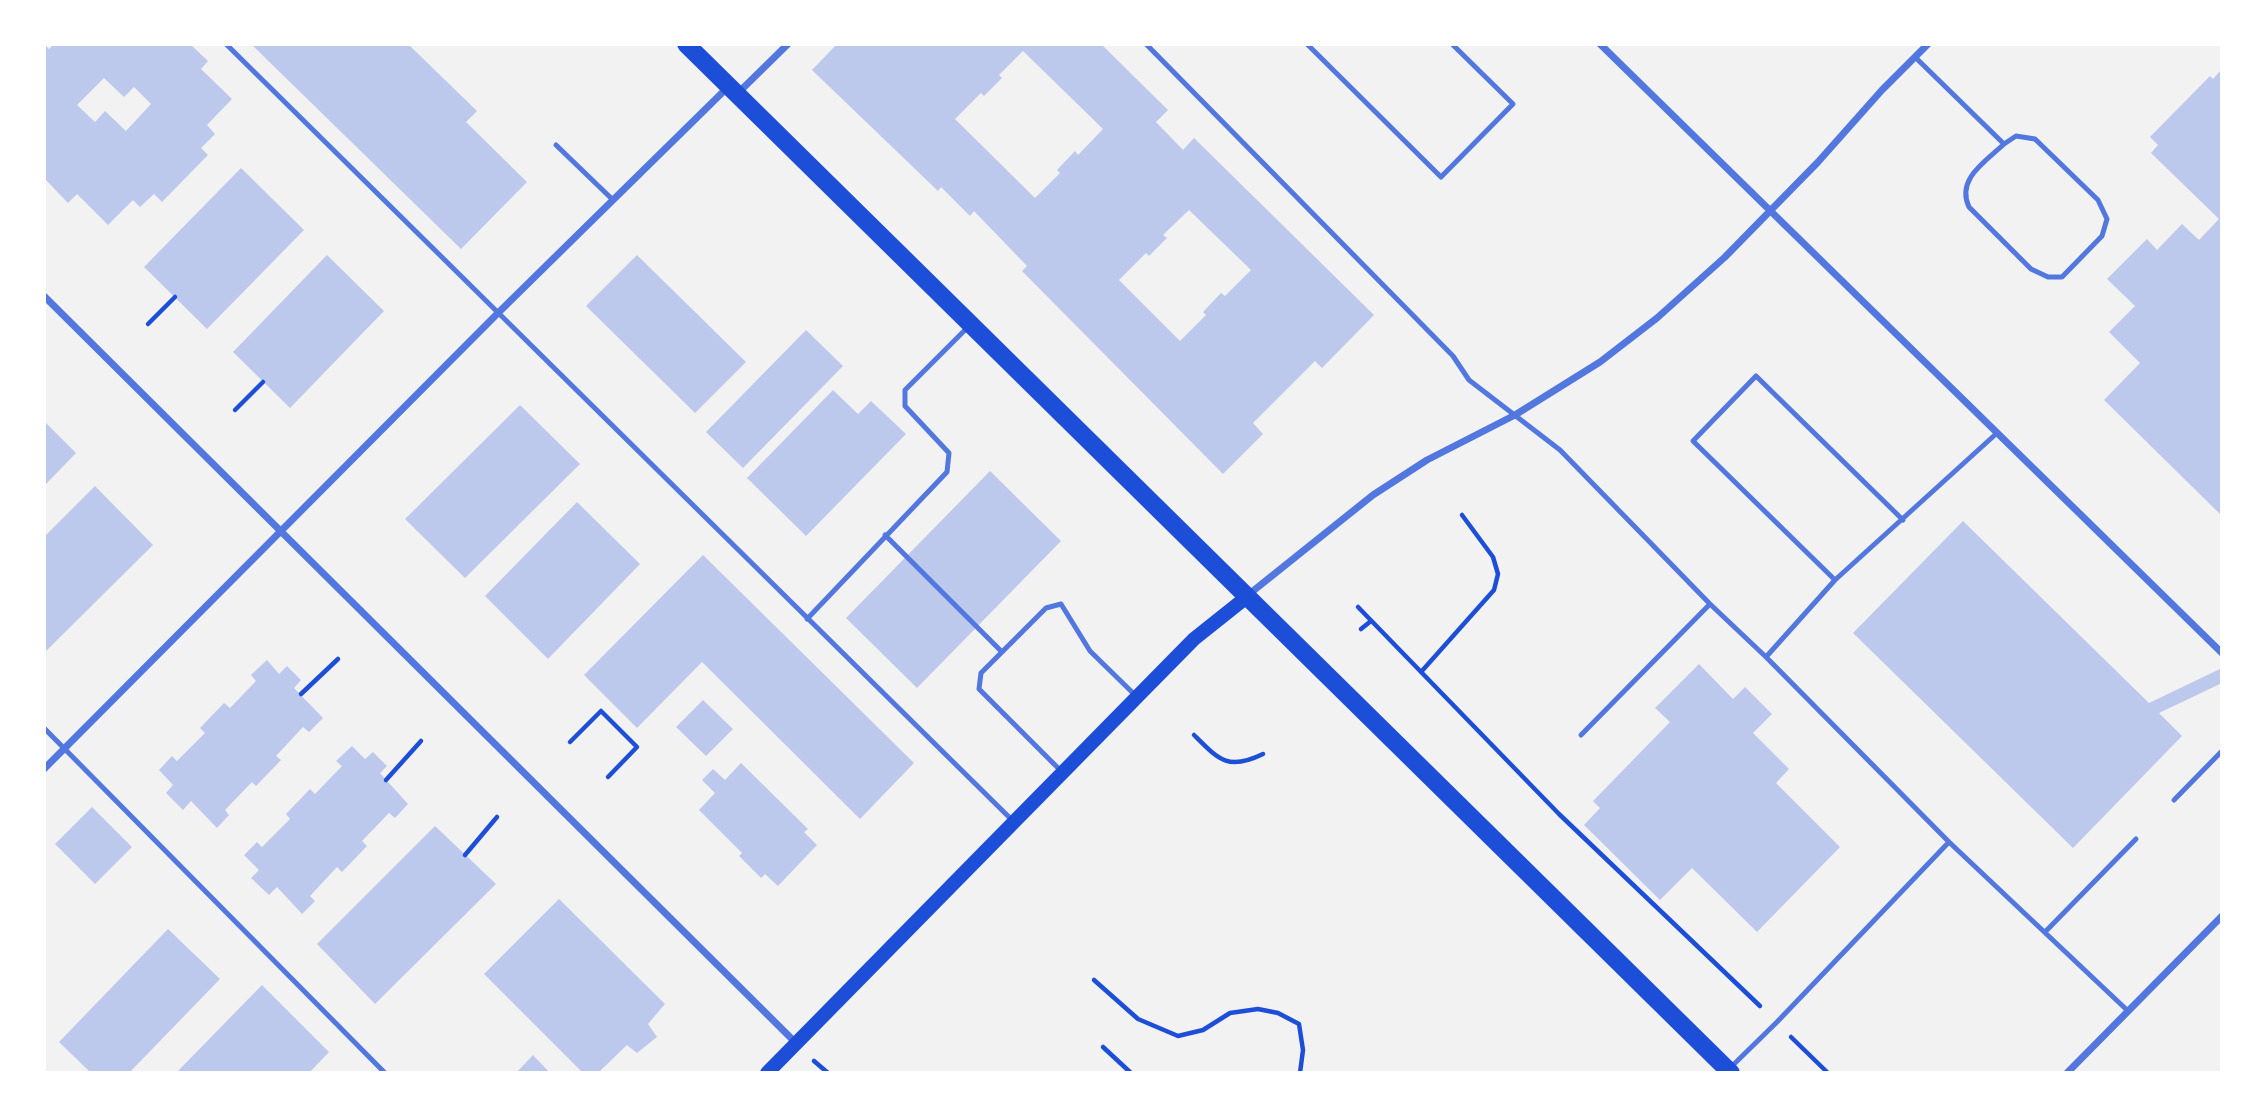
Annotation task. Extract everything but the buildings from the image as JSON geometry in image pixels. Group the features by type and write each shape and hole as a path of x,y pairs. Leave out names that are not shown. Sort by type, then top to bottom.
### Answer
{"main road":[{"path":"685,44 1729,1072"},
{"path":"767,1073 1194,639 1248,596"}],"street":[{"path":"44,769 613,200 732,91 788,44"},
{"path":"1600,44 2222,653"},
{"path":"1248,596 1373,495 1427,460 1514,415 1600,362 1657,318 1725,257 1928,44"},
{"path":"44,296 796,1043"},
{"path":"2067,1073 2222,916"}],"lane":[{"path":"226,44 1014,823"},
{"path":"1146,44 1453,356 1469,380 1560,450 1949,842 2128,1011"},
{"path":"1307,44 1441,177 1513,104 1452,44"},
{"path":"1915,57 2004,144"},
{"path":"2016,136 2035,139 2098,200 2108,219 2102,236 2062,277 2048,277 2031,269 1969,206 1965,198 1964,187 1970,177 2004,144 2016,136"},
{"path":"556,145 613,200"},
{"path":"807,619 947,472 948,453 905,407 905,390 970,325"},
{"path":"1835,580 1693,441 1756,376 1903,520"},
{"path":"1766,657 1835,580 1997,433"},
{"path":"885,535 1002,652"},
{"path":"1062,772 979,689 981,673 1046,608 1061,604 1090,651 1136,697"},
{"path":"1581,735 1710,604"},
{"path":"44,728 385,1073"},
{"path":"2174,800 2222,751"},
{"path":"2045,932 2136,839"},
{"path":"1729,1072 1949,842"}],"path":[{"path":"148,324 175,297"},
{"path":"235,410 263,382"},
{"path":"1421,672 1494,590 1498,574 1493,557 1462,515"},
{"path":"1358,607 1559,814 1828,1073"},
{"path":"1361,629 1371,621"},
{"path":"301,694 338,659"},
{"path":"570,742 601,711 638,747 608,777"},
{"path":"1194,735 1215,755 1233,763 1243,763 1263,754"},
{"path":"386,780 421,741"},
{"path":"465,855 497,817"},
{"path":"1094,980 1138,1020 1178,1036 1203,1030 1230,1013 1258,1009 1278,1013 1299,1024 1303,1050 1300,1073"},
{"path":"1103,1047 1130,1073"}]}
